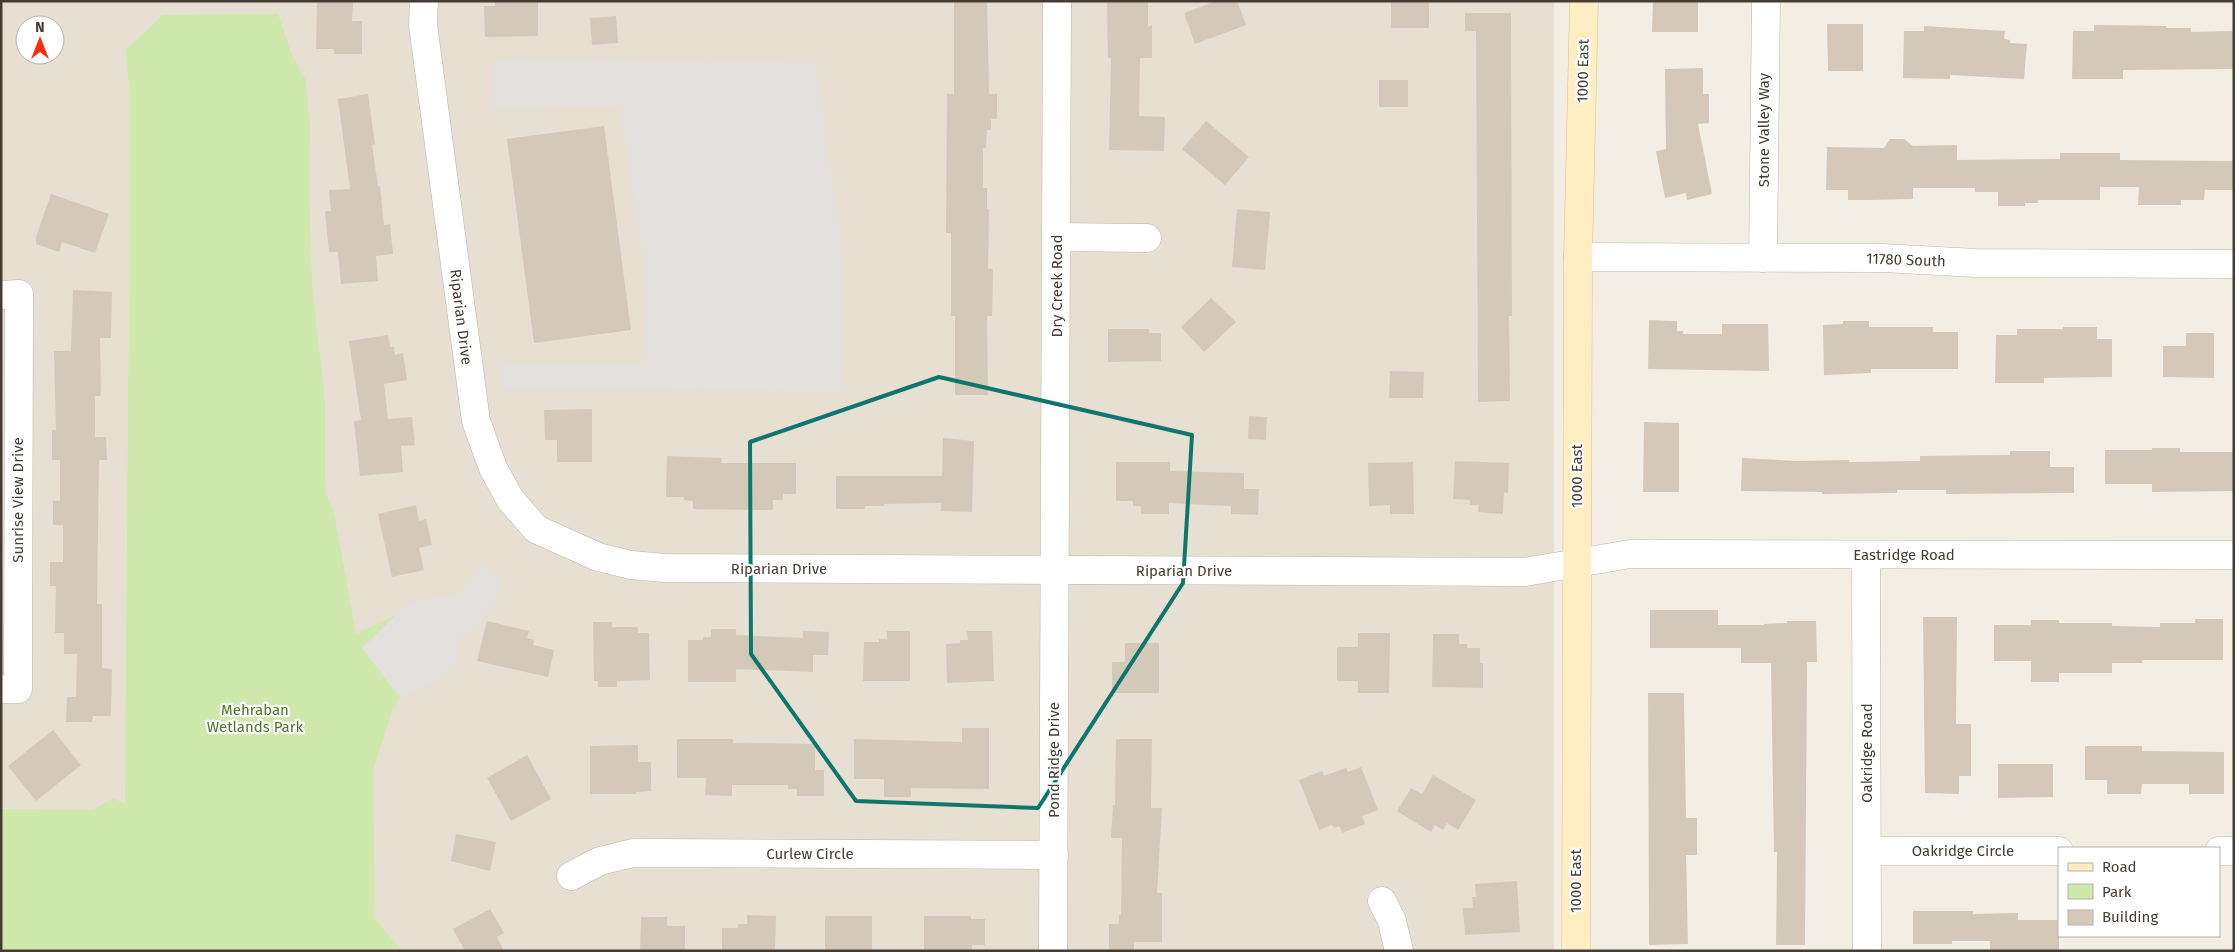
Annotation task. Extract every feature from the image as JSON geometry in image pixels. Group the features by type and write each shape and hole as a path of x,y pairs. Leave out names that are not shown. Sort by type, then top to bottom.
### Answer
{"street":[{"name":"Riparian Drive","path":"424,1 423,25 476,421 493,468 510,499 536,529 598,557 631,565 665,568 1525,572 1576,563"},
{"name":"Dry Creek Road","path":"1055,570 1057,1"},
{"name":"1000 East","path":"1576,951 1578,257 1584,1"},
{"name":"Stone Valley Way","path":"1763,258 1766,1"},
{"path":"1057,237 1147,238"},
{"name":"11780 South","path":"1578,257 1883,258 1976,263 2234,264"},
{"name":"Sunrise View Drive","path":"1,689 18,689 10,295"},
{"name":"Eastridge Road","path":"1576,563 1630,554 2234,555"},
{"name":"Oakridge Road","path":"1866,555 1867,951"},
{"name":"Pond Ridge Drive","path":"1053,951 1055,570"},
{"name":"Oakridge Circle","path":"1867,851 2058,851"},
{"path":"2220,851 2234,851"},
{"name":"Curlew Circle","path":"571,876 600,860 633,853 1054,855"},
{"path":"1382,901 1392,921 1398,951"}],"highlighted area":[{"path":"939,377 1192,435 1183,583 1038,808 856,801 751,654 750,442"}],"shaded area":[{"path":"1,1 1554,1 1554,951 1,951"},
{"path":"492,61 815,62 843,258 844,391 502,389 501,363 645,363 643,257 620,108 492,110"},
{"path":"484,563 504,585 476,627 459,638 457,663 431,684 400,698 362,648 396,615 419,599 457,595"}],"green space":[{"name":"Mehraban Wetlands Park","path":"278,14 292,55 305,78 310,124 309,186 312,287 325,400 325,483 327,497 334,513 356,634 396,615 362,648 388,667 400,698 393,708 373,770 375,919 402,951 1,951 1,809 93,810 113,798 125,804 129,294 129,85 126,50 163,15"}],"building":[{"path":"317,1 353,1 352,21 362,21 362,54 334,54 334,49 316,49"},
{"path":"495,1 538,1 538,36 485,37 484,6 495,6"},
{"path":"954,1 987,1 989,94 997,94 997,119 991,119 991,130 987,130 986,148 983,148 983,188 987,188 987,209 989,209 988,269 993,269 992,316 987,316 988,395 955,395 955,316 951,316 951,233 946,233 947,94 954,94"},
{"path":"1107,1 1148,1 1148,27 1152,25 1152,58 1140,58 1139,116 1165,117 1164,151 1109,150 1111,58 1108,58"},
{"path":"1216,1 1237,1 1246,25 1195,44 1184,13"},
{"path":"1391,1 1429,1 1429,28 1391,28"},
{"path":"1653,1 1698,1 1698,32 1652,32"},
{"path":"1465,13 1511,13 1512,316 1509,316 1510,401 1478,402 1476,31 1465,31"},
{"path":"616,16 618,43 592,45 590,18"},
{"path":"1827,24 1863,24 1863,71 1828,71"},
{"path":"2094,25 2166,26 2166,28 2191,28 2191,32 2234,31 2234,69 2123,70 2123,79 2072,79 2073,31 2094,31"},
{"path":"1924,26 2005,31 2004,39 2010,40 2010,43 2027,44 2024,79 1950,75 1950,79 1903,78 1904,31 1924,31"},
{"path":"1703,68 1703,94 1709,94 1709,123 1698,124 1712,194 1687,200 1686,193 1665,198 1656,151 1666,149 1665,69"},
{"path":"1379,80 1408,80 1408,107 1379,107"},
{"path":"368,94 375,144 372,145 378,186 380,186 384,225 390,224 393,254 376,256 378,281 341,284 338,252 329,252 325,211 331,211 329,190 350,189 338,99"},
{"path":"1206,121 1249,157 1225,185 1182,149"},
{"path":"604,126 631,330 534,343 507,139"},
{"path":"1890,139 1904,139 1913,146 1957,145 1957,160 2060,159 2060,153 2120,153 2120,160 2234,161 2234,190 2205,190 2204,200 2181,200 2181,205 2138,205 2139,187 2100,187 2100,200 2038,200 2038,203 2025,203 2025,206 1998,206 1998,192 1975,192 1975,188 1913,188 1913,199 1873,200 1848,200 1848,190 1826,190 1827,147 1884,148"},
{"path":"51,194 109,214 95,253 62,242 59,252 36,244 36,237"},
{"path":"1237,209 1270,212 1265,270 1232,267"},
{"path":"73,290 112,292 111,338 100,338 101,396 95,396 95,437 106,437 107,460 99,460 97,604 102,604 102,668 112,669 111,716 93,716 92,722 66,722 67,697 76,697 77,654 64,654 64,633 55,633 56,586 50,586 50,562 63,562 63,525 53,525 53,501 60,501 60,460 52,460 52,430 56,430 54,351 71,351"},
{"path":"1211,298 1236,322 1204,352 1181,327"},
{"path":"1649,320 1677,321 1677,331 1683,331 1683,334 1722,334 1722,324 1768,324 1769,371 1648,369"},
{"path":"1843,321 1869,321 1869,327 1933,327 1933,332 1958,332 1958,369 1871,369 1871,373 1824,375 1823,325 1843,324"},
{"path":"2063,327 2097,327 2097,339 2112,339 2112,377 2044,378 2044,383 1995,383 1996,335 2017,335 2017,329 2063,329"},
{"path":"1108,329 1149,329 1149,333 1161,333 1161,361 1108,362"},
{"path":"2186,333 2214,333 2214,378 2163,377 2163,346 2186,346"},
{"path":"388,335 390,347 394,347 395,355 403,353 407,380 384,384 388,419 412,417 415,445 401,446 403,472 360,476 354,421 361,420 349,341"},
{"path":"1390,371 1424,372 1423,398 1389,398"},
{"path":"592,409 592,462 557,462 557,440 545,440 544,410"},
{"path":"1249,416 1267,417 1266,440 1248,439"},
{"path":"1644,422 1679,423 1679,492 1643,492"},
{"path":"943,438 974,441 972,512 941,511 941,503 884,504 884,506 865,506 865,509 836,509 836,476 942,476"},
{"path":"2152,448 2180,448 2180,452 2234,452 2234,491 2152,492 2152,484 2105,484 2105,450 2152,450"},
{"path":"2010,451 2050,451 2050,467 2074,467 2074,493 1946,494 1946,490 1897,490 1897,493 1822,494 1822,492 1741,491 1742,458 1796,461 1849,460 1849,462 1920,461 1920,456 2010,455"},
{"path":"667,456 722,458 721,463 796,463 796,494 783,494 783,500 773,500 773,510 693,509 693,501 684,500 684,497 666,497"},
{"path":"1455,461 1509,463 1508,493 1504,492 1503,514 1478,512 1479,505 1470,505 1470,500 1453,499"},
{"path":"1116,462 1170,462 1170,471 1244,473 1244,489 1259,489 1258,515 1231,514 1231,506 1169,503 1169,514 1141,514 1141,506 1133,506 1133,501 1116,501"},
{"path":"1413,462 1414,514 1390,514 1390,505 1369,506 1368,463"},
{"path":"416,505 419,521 426,519 432,545 419,548 424,570 392,577 378,514"},
{"path":"1650,610 1718,610 1718,625 1764,625 1787,623 1787,621 1816,621 1817,662 1807,662 1805,945 1776,945 1777,852 1774,852 1771,663 1741,663 1741,648 1650,648"},
{"path":"1923,617 1957,617 1956,724 1971,724 1971,776 1959,776 1959,794 1925,793"},
{"path":"2195,619 2223,619 2223,660 2142,660 2142,663 2112,663 2112,673 2059,673 2059,682 2031,682 2031,661 1994,661 1994,625 2031,625 2031,620 2059,620 2059,623 2112,623 2112,626 2160,627 2160,623 2195,623"},
{"path":"487,621 529,631 527,638 534,640 533,645 554,650 548,677 477,661"},
{"path":"593,622 612,622 612,627 638,627 638,633 649,633 650,680 617,681 617,687 598,687 598,681 594,681"},
{"path":"711,629 736,629 736,635 803,638 803,631 829,632 828,655 813,655 813,672 736,669 736,682 688,682 688,640 703,640 703,637 711,637"},
{"path":"887,631 910,631 910,681 863,681 864,642 879,642 879,639 887,639"},
{"path":"967,631 992,631 994,681 947,683 946,644 960,643 960,640 968,640"},
{"path":"1358,633 1390,633 1389,693 1358,693 1358,681 1337,681 1337,647 1358,647"},
{"path":"1433,634 1459,634 1459,644 1467,644 1467,648 1480,648 1480,663 1483,663 1483,688 1432,687"},
{"path":"1125,643 1159,643 1159,693 1112,693 1112,662 1125,662"},
{"path":"1648,693 1684,693 1686,818 1697,818 1697,855 1686,855 1688,944 1649,945"},
{"path":"962,728 989,728 989,789 911,788 911,797 884,797 884,779 854,779 854,739 962,742"},
{"path":"53,730 81,765 36,801 8,766"},
{"path":"677,739 733,739 733,743 815,744 815,770 824,770 824,796 797,796 797,789 788,789 788,785 732,785 732,796 705,795 706,778 677,778"},
{"path":"1116,739 1152,739 1151,808 1162,808 1157,893 1162,893 1162,942 1134,942 1134,951 1109,951 1109,924 1119,924 1119,915 1121,915 1122,838 1111,838 1113,805 1115,805"},
{"path":"638,745 638,762 651,762 651,791 636,792 636,794 590,794 590,746"},
{"path":"2085,746 2142,746 2142,751 2224,752 2224,794 2189,794 2189,784 2142,784 2141,794 2107,794 2107,780 2085,780"},
{"path":"527,755 551,799 511,821 487,778"},
{"path":"1998,764 2053,764 2053,797 1998,798"},
{"path":"1361,767 1378,810 1362,816 1365,824 1342,833 1340,826 1334,828 1332,825 1319,830 1299,780 1322,771 1324,776 1346,768 1348,772"},
{"path":"1433,775 1476,800 1458,830 1447,823 1443,830 1435,825 1431,832 1397,811 1411,788 1422,794"},
{"path":"456,834 496,842 490,871 451,861"},
{"path":"1517,881 1520,932 1465,935 1463,908 1473,908 1472,897 1476,897 1475,884"},
{"path":"490,909 504,933 497,937 504,951 465,951 453,929"},
{"path":"1913,911 1973,911 1973,914 2018,913 2018,920 2058,920 2059,951 1990,951 1990,941 1952,941 1952,944 1913,944"},
{"path":"747,915 776,916 775,951 722,951 722,928 738,928 738,924 747,924"},
{"path":"825,916 872,916 872,951 825,951"},
{"path":"924,916 971,916 971,919 985,919 985,945 972,945 972,951 924,951"},
{"path":"641,917 667,917 667,926 685,926 685,951 640,951"}]}
